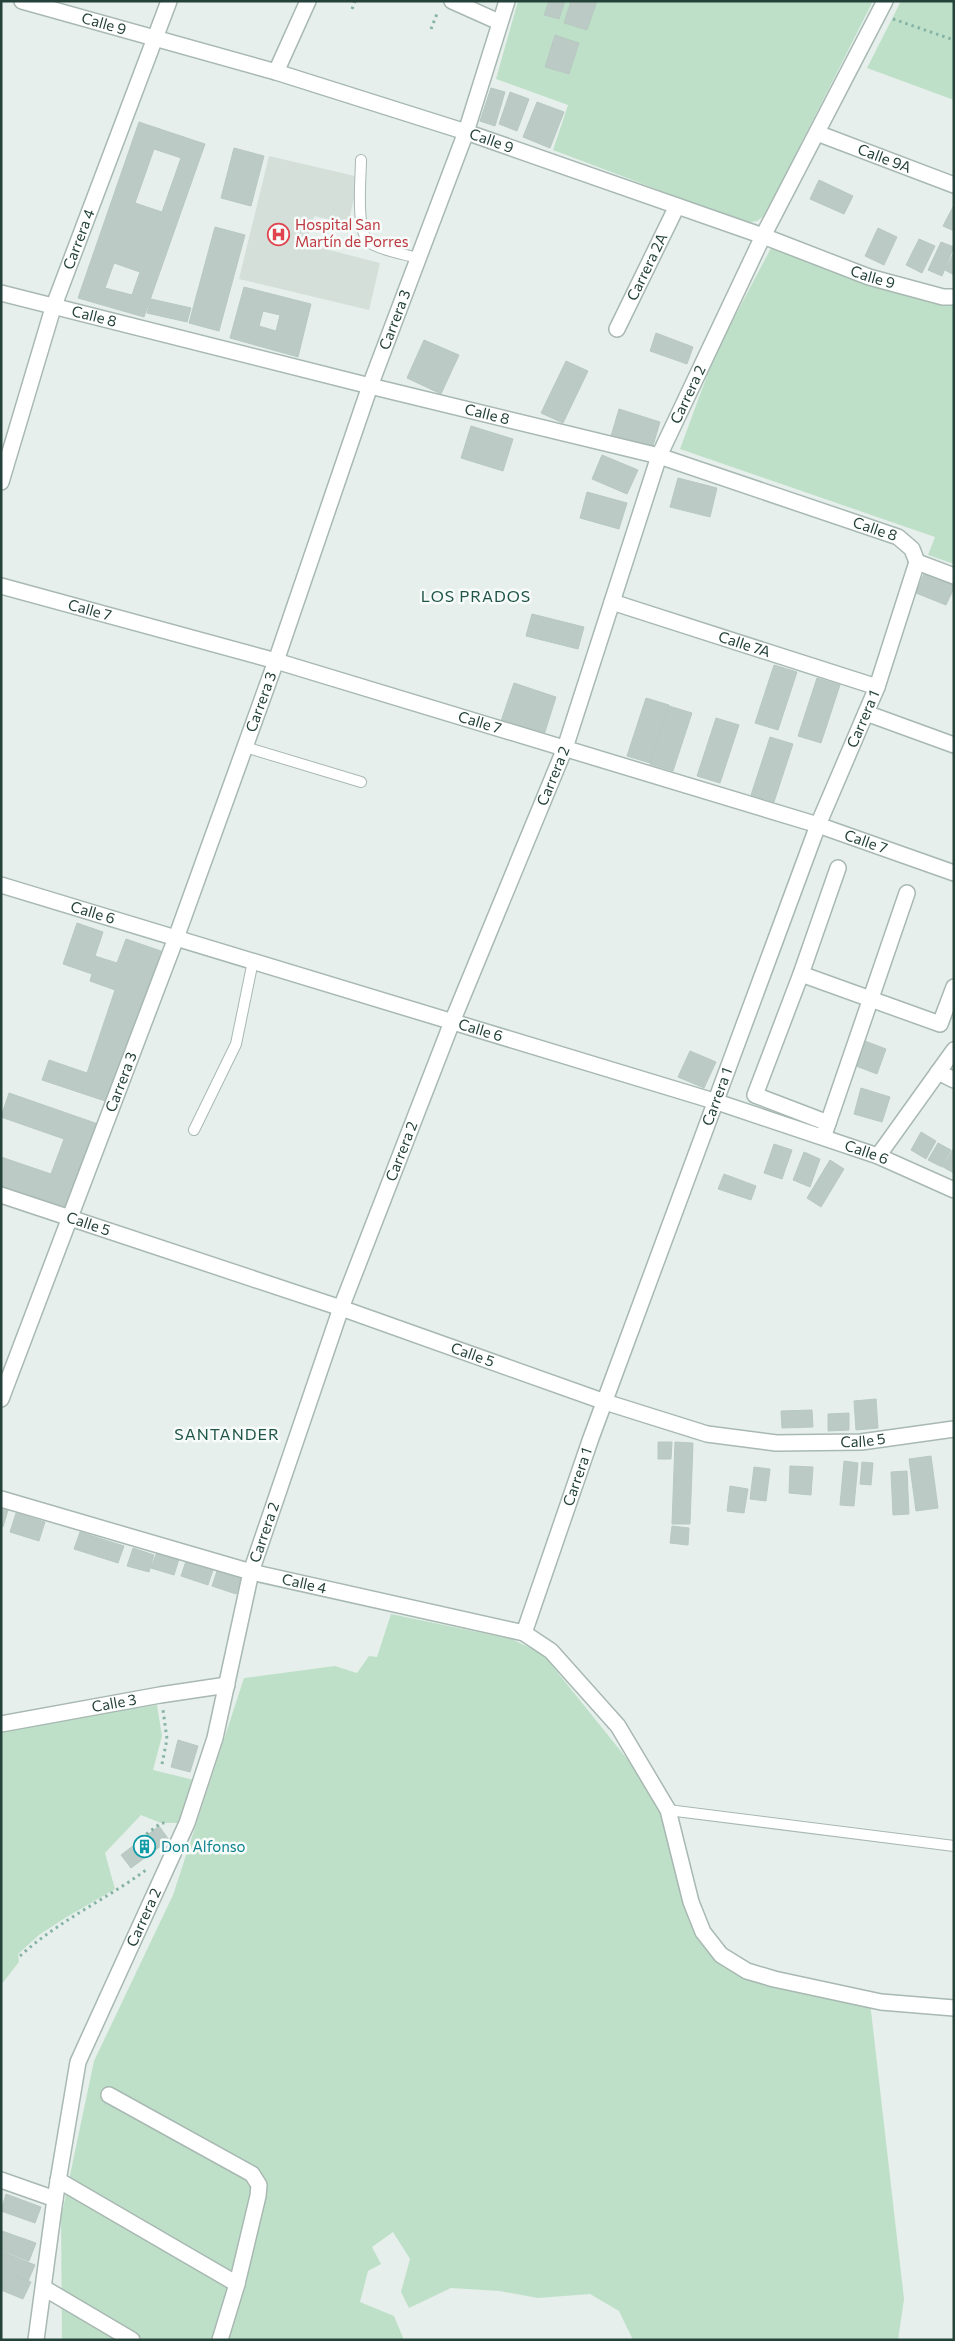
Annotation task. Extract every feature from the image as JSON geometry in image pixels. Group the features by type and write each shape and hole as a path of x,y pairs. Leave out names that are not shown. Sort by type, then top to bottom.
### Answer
{"street":[{"name":"Calle 9","path":"22,1 276,72 466,132 763,236 869,277 943,297 954,297"},
{"name":"Carrera 4","path":"1,482 53,308 169,1"},
{"path":"276,72 308,1"},
{"path":"452,1 499,22"},
{"name":"Carrera 3","path":"1,1399 71,1219 176,938 276,661 370,386 466,132 507,1"},
{"name":"Carrera 2","path":"36,2340 55,2199 78,2062 187,1823 215,1738 251,1572 341,1308 452,1022 565,748 660,456 763,236 881,8"},
{"name":"Calle 9A","path":"816,133 954,185"},
{"name":"Carrera 2A","path":"617,330 677,206"},
{"name":"Calle 8","path":"1,293 53,308 660,456 898,537 912,549 917,562"},
{"path":"917,562 954,576"},
{"name":"Carrera 1","path":"524,1632 605,1402 818,825 877,687 917,562"},
{"name":"Calle 7","path":"1,586 276,661 565,748 818,825 954,873"},
{"name":"Calle 7A","path":"612,602 877,687"},
{"path":"866,713 954,745"},
{"path":"838,868 801,974 755,1095 825,1131 907,893"},
{"name":"Calle 6","path":"1,885 717,1102 825,1131 954,1190"},
{"path":"801,974 940,1024 954,987"},
{"path":"878,1156 954,1050"},
{"path":"938,1072 954,1080"},
{"name":"Calle 5","path":"1,1195 341,1308 605,1402 707,1434 776,1443 861,1442 954,1429"},
{"name":"Calle 4","path":"1,1499 251,1572 524,1632"},
{"path":"524,1632 551,1651 618,1726 668,1810 691,1902 703,1932 721,1955 748,1971 774,1979 881,2002 954,2008"},
{"name":"Calle 3","path":"1,1724 160,1695 227,1685"},
{"path":"109,2095 252,2174 259,2185 258,2196 236,2284 220,2340"},
{"path":"1,2180 55,2199"},
{"path":"58,2180 236,2284"},
{"path":"44,2288 132,2340"}],"lane":[{"path":"361,160 361,224 364,235 370,243 418,258"},
{"path":"245,747 361,782"},
{"path":"194,1130 236,1044 253,961"},
{"path":"668,1810 954,1846"}],"path":[{"path":"352,9 355,1"},
{"path":"881,8 954,40"},
{"path":"432,29 438,10"},
{"path":"160,1695 167,1738 162,1764"},
{"path":"140,1838 161,1823 187,1823"},
{"path":"20,1956 41,1937 115,1893 157,1862 169,1860"}],"shaded area":[{"name":"Hospital San Martín de Porres","path":"269,156 359,177 348,224 314,216 306,244 380,263 369,310 239,279"}],"green space":[{"path":"518,1 873,1 765,215 757,221 746,223 553,150 568,105 496,79"},
{"path":"901,1 954,1 954,100 867,68"},
{"path":"771,248 901,291 954,298 954,564 928,555 935,537 680,449 715,354"},
{"path":"391,1614 511,1639 542,1653 652,1790 692,1905 732,1966 870,2002 904,2299 898,2340 633,2340 619,2311 590,2294 538,2298 499,2291 451,2288 409,2308 401,2292 410,2259 393,2232 372,2247 381,2264 368,2271 360,2302 394,2316 404,2340 62,2340 61,2218 94,2061 173,1895 244,1678 335,1666 357,1673 369,1656 377,1657"},
{"path":"157,1705 162,1736 153,1770 194,1780 180,1823 161,1823 141,1815 105,1853 115,1889 39,1935 18,1954 19,1962 1,1985 1,1732 100,1713"}],"building":[{"path":"549,1 565,1 559,19 544,15"},
{"path":"571,1 597,1 587,30 564,23"},
{"path":"555,35 579,43 569,74 545,67"},
{"path":"491,88 505,92 495,126 480,121"},
{"path":"510,92 529,99 517,131 499,124"},
{"path":"537,102 564,112 550,148 523,137"},
{"path":"139,122 205,144 144,317 78,298","holes":["154,149 181,158 162,212 135,203","114,263 140,272 132,295 105,288"]},
{"path":"234,148 264,156 251,206 221,198"},
{"path":"819,180 853,196 844,214 810,199"},
{"path":"954,205 954,231 943,226"},
{"path":"215,227 245,235 219,331 189,323"},
{"path":"878,228 897,237 884,265 865,256"},
{"path":"919,239 935,246 922,273 906,265"},
{"path":"941,242 954,247 942,276 928,270"},
{"path":"954,252 954,275 945,270"},
{"path":"244,287 311,304 298,357 230,338","holes":["263,311 280,315 276,331 259,326"]},
{"path":"151,299 191,308 187,322 147,313"},
{"path":"656,333 693,347 687,364 650,351"},
{"path":"424,340 459,355 441,394 407,378"},
{"path":"566,361 588,371 563,423 541,413"},
{"path":"619,409 660,422 652,449 611,436"},
{"path":"471,426 513,439 503,471 461,458"},
{"path":"602,455 638,470 627,494 592,479"},
{"path":"678,478 717,488 710,517 670,507"},
{"path":"587,492 627,503 619,529 580,518"},
{"path":"926,569 954,581 954,588 946,605 916,593"},
{"path":"532,614 584,627 578,649 526,636"},
{"path":"774,665 797,672 778,730 755,723"},
{"path":"817,678 840,685 821,743 798,736"},
{"path":"514,683 556,697 544,735 501,721"},
{"path":"646,698 669,705 650,763 627,756"},
{"path":"669,706 692,713 673,771 650,764"},
{"path":"716,718 739,725 720,783 697,776"},
{"path":"770,737 793,744 774,802 751,795"},
{"path":"77,923 103,932 95,956 117,963 126,939 161,951 108,1102 42,1080 49,1060 87,1073 115,990 90,981 92,974 63,964"},
{"path":"865,1041 886,1049 877,1074 856,1066"},
{"path":"690,1051 716,1062 704,1088 678,1077"},
{"path":"861,1088 890,1097 882,1122 854,1114"},
{"path":"9,1093 98,1124 68,1209 1,1186 1,1157 51,1174 64,1139 1,1117"},
{"path":"921,1132 936,1141 926,1159 911,1150"},
{"path":"938,1143 951,1150 942,1167 928,1160"},
{"path":"774,1144 792,1150 782,1179 764,1173"},
{"path":"954,1149 954,1173 943,1167"},
{"path":"804,1152 820,1159 810,1187 793,1180"},
{"path":"830,1160 844,1169 821,1207 807,1198"},
{"path":"724,1174 756,1186 751,1200 718,1189"},
{"path":"876,1399 878,1428 856,1430 854,1401"},
{"path":"812,1410 813,1427 782,1428 781,1411"},
{"path":"849,1413 849,1430 828,1431 828,1414"},
{"path":"658,1442 672,1442 671,1459 658,1459"},
{"path":"675,1442 693,1443 690,1524 672,1524"},
{"path":"931,1456 938,1508 916,1511 909,1459"},
{"path":"844,1461 858,1463 854,1506 840,1505"},
{"path":"862,1462 873,1463 871,1485 860,1484"},
{"path":"790,1466 813,1467 811,1495 789,1493"},
{"path":"754,1467 770,1469 766,1501 750,1499"},
{"path":"907,1471 909,1514 893,1515 891,1472"},
{"path":"730,1486 748,1489 744,1513 727,1511"},
{"path":"1,1508 8,1510 3,1527 1,1526"},
{"path":"16,1513 45,1522 39,1541 10,1532"},
{"path":"672,1526 689,1528 688,1545 670,1543"},
{"path":"80,1532 124,1546 118,1563 74,1549"},
{"path":"133,1548 154,1555 149,1572 127,1566"},
{"path":"157,1552 179,1559 174,1575 151,1568"},
{"path":"186,1561 213,1570 208,1585 181,1576"},
{"path":"217,1571 241,1579 236,1594 212,1586"},
{"path":"178,1740 198,1746 190,1772 171,1767"},
{"name":"Don Alfonso","path":"159,1826 169,1840 131,1868 121,1855"},
{"path":"6,2194 41,2207 35,2223 1,2211"},
{"path":"2,2231 36,2243 29,2261 1,2250"},
{"path":"1,2251 35,2265 28,2281 1,2269"},
{"path":"1,2270 31,2282 23,2299 1,2290"}],"place":[{"name":"Hospital San Martín de Porres","path":"279,234"},
{"name":"Don Alfonso","path":"145,1847"}],"district":[{"name":"LOS PRADOS","path":"476,596"},
{"name":"SANTANDER","path":"227,1434"}]}
